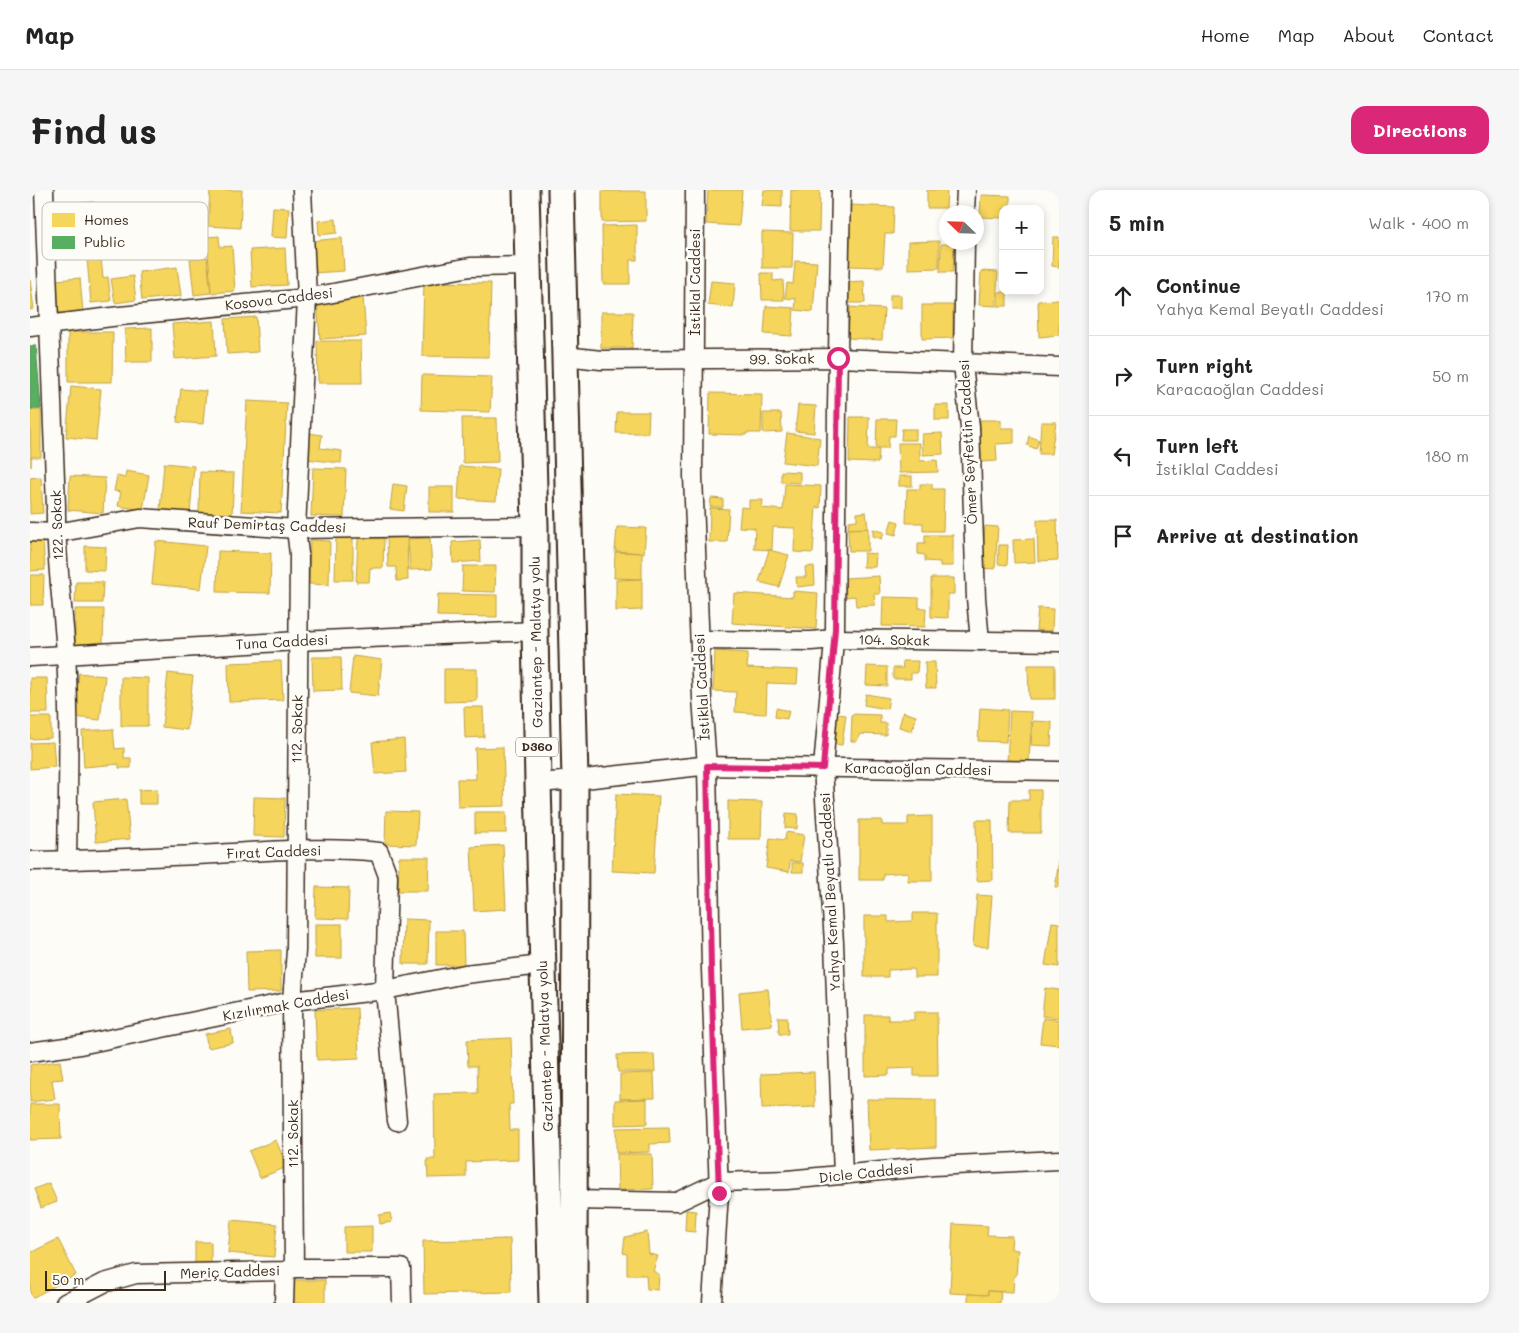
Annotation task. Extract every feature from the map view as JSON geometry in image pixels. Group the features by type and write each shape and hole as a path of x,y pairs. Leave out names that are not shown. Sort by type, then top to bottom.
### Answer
{"highway":[{"name":"Gaziantep - Malatya yolu","path":"526,190 535,526 535,631 542,965 552,1303"},
{"name":"Gaziantep - Malatya yolu","path":"561,190 575,780 574,1303"}],"street":[{"name":"112. Sokak","path":"284,1303 289,1269 292,1002 296,952 295,849 299,554 296,529 307,298 302,190"},
{"name":"İstiklal Caddesi","path":"695,190 693,476 707,766 711,968 719,1182 712,1303"},
{"name":"Yahya Kemal Beyatlı Caddesi","path":"841,190 834,639 823,768 834,943 844,1175"},
{"path":"965,205 966,190"},
{"name":"Ömer Seyfettin Caddesi","path":"965,250 963,364 970,427 976,598 980,641"},
{"name":"122. Sokak","path":"47,260 56,533 66,655 69,770 67,860"},
{"name":"Kosova Caddesi","path":"30,327 307,298 470,267 527,266"},
{"name":"99. Sokak","path":"565,356 601,360 838,358 1059,367"},
{"name":"Rauf Demirtaş Caddesi","path":"30,532 56,533 140,518 296,529 535,526"},
{"name":"Tuna Caddesi","path":"30,657 298,640 535,631"},
{"name":"104. Sokak","path":"700,640 811,641 834,639 1059,642"},
{"name":"Karacaoğlan Caddesi","path":"538,783 707,766 1059,771"},
{"name":"Fırat Caddesi","path":"30,861 295,849 379,852 388,876 385,990"},
{"name":"Kızılırmak Caddesi","path":"30,1052 80,1044 292,1002 385,990 465,974 542,965"},
{"path":"385,990 397,1121"},
{"name":"Dicle Caddesi","path":"574,1200 677,1202 719,1182 786,1180 933,1166 1059,1160"},
{"name":"Meriç Caddesi","path":"64,1303 104,1284 136,1274 289,1269 401,1268 402,1303"}],"building: Homes":[{"path":"210,190 242,190 240,228 208,226"},
{"path":"708,190 742,190 739,226 706,224"},
{"path":"764,190 782,190 782,207 762,206"},
{"path":"791,190 820,190 819,231 790,231"},
{"path":"927,190 947,190 946,205 939,205 939,208 927,208"},
{"path":"602,191 646,191 646,221 602,222"},
{"path":"981,195 1010,196 1010,205 999,205 999,218 984,217 984,205 981,205"},
{"path":"849,205 894,207 893,234 885,234 883,267 849,266"},
{"path":"273,207 289,208 287,238 271,237"},
{"path":"336,219 337,233 319,235 318,221"},
{"path":"637,225 637,260 630,260 630,284 603,284 602,226"},
{"path":"762,232 793,233 792,268 762,268"},
{"path":"219,236 220,247 232,246 235,291 211,293 208,237"},
{"path":"1053,237 1059,237 1059,267 1052,266"},
{"path":"342,238 344,271 313,273 311,241"},
{"path":"939,241 939,268 908,269 908,242"},
{"path":"285,248 287,285 252,287 250,250"},
{"path":"941,250 954,250 953,272 940,272"},
{"path":"87,260 101,260 103,278 108,277 111,301 91,303"},
{"path":"190,260 207,260 211,293 194,295"},
{"path":"795,261 817,262 813,312 795,310 796,299 785,298 787,283 793,284"},
{"path":"177,267 181,296 142,300 139,272"},
{"path":"981,271 998,272 996,306 979,305"},
{"path":"761,273 773,273 773,281 783,280 784,300 762,300"},
{"path":"133,276 136,300 115,303 111,279"},
{"path":"80,278 83,312 59,314 56,280"},
{"path":"30,280 34,309 30,310"},
{"path":"711,281 735,283 733,308 708,305"},
{"path":"864,281 865,303 846,303 846,282"},
{"path":"424,282 491,283 489,357 422,356"},
{"path":"998,292 999,295 1007,295 1007,306 998,306"},
{"path":"890,295 901,295 901,308 890,308"},
{"path":"363,297 366,336 320,339 317,300"},
{"path":"1059,300 1059,335 1039,337 1038,301"},
{"path":"922,305 953,305 953,338 922,339"},
{"path":"766,306 794,308 792,336 764,334"},
{"path":"850,307 884,309 882,340 848,338"},
{"path":"601,312 633,312 632,348 601,348"},
{"path":"256,317 258,352 227,354 225,319"},
{"path":"214,321 216,356 175,359 172,324"},
{"path":"152,328 152,362 126,362 125,329"},
{"path":"68,332 113,332 112,382 68,382"},
{"path":"317,341 361,341 362,383 318,383"},
{"path":"422,375 492,377 490,412 421,410"},
{"path":"71,386 101,389 96,440 66,437"},
{"path":"181,389 206,391 203,424 177,422"},
{"path":"710,393 762,394 761,433 746,433 746,435 709,434"},
{"path":"247,401 287,403 281,513 241,511"},
{"path":"798,405 816,406 814,433 795,431"},
{"path":"935,405 949,405 949,420 935,420"},
{"path":"30,410 41,410 41,457 31,457 31,467"},
{"path":"617,412 649,412 648,433 616,433"},
{"path":"763,413 781,413 782,432 763,433"},
{"path":"850,417 869,417 868,449 879,449 878,463 849,462"},
{"path":"462,418 497,418 498,462 463,463"},
{"path":"877,419 896,419 895,436 889,436 888,448 876,448"},
{"path":"980,420 1001,420 1001,428 1014,428 1014,443 996,444 997,461 981,462"},
{"path":"1041,422 1056,422 1051,454 1039,454"},
{"path":"902,429 916,429 916,440 901,440"},
{"path":"309,433 322,435 320,448 342,451 341,463 306,459"},
{"path":"787,433 820,438 817,466 783,462"},
{"path":"942,433 943,454 923,455 922,434"},
{"path":"1029,436 1039,440 1036,449 1027,445"},
{"path":"898,443 920,443 920,461 937,460 938,472 899,473"},
{"path":"164,463 194,466 190,514 160,511"},
{"path":"460,466 498,469 496,501 458,499"},
{"path":"313,468 346,469 344,517 311,516"},
{"path":"126,471 149,475 143,510 118,506 121,492 114,491 117,476 125,478"},
{"path":"781,471 800,472 800,483 781,482"},
{"path":"200,472 234,473 232,515 199,514"},
{"path":"70,476 105,478 103,513 68,510"},
{"path":"899,476 912,476 912,486 899,486"},
{"path":"41,477 43,513 30,514 30,478"},
{"path":"393,484 407,486 404,511 390,509"},
{"path":"785,484 821,486 820,508 816,507 813,553 794,552 795,528 773,527 772,550 754,549 755,528 739,527 741,507 749,508 749,500 763,500 762,508 783,510"},
{"path":"920,484 932,484 932,489 944,489 943,531 923,531 923,523 906,523 907,489 920,489"},
{"path":"429,487 454,487 454,512 429,512"},
{"path":"711,498 723,499 723,507 710,507"},
{"path":"710,508 729,509 727,542 709,542"},
{"path":"866,512 868,528 848,529 849,521 857,520 857,513"},
{"path":"892,520 899,522 896,535 888,533"},
{"path":"1037,520 1057,520 1058,560 1038,561"},
{"path":"985,526 998,527 995,569 982,568"},
{"path":"617,527 646,528 644,553 615,551"},
{"path":"868,528 868,551 849,551 848,529"},
{"path":"873,529 884,532 882,539 873,536"},
{"path":"925,535 953,535 953,566 940,566 940,562 925,561 925,555 918,554 918,543 925,543"},
{"path":"336,537 353,537 353,580 335,580"},
{"path":"407,537 408,580 397,581 396,567 388,567 387,538"},
{"path":"358,538 384,538 383,568 370,568 369,582 356,582"},
{"path":"430,538 432,569 410,570 408,539"},
{"path":"1034,539 1035,562 1014,563 1013,540"},
{"path":"310,540 330,541 329,585 309,584"},
{"path":"480,540 481,561 453,563 452,542"},
{"path":"43,541 45,570 30,571 30,542"},
{"path":"156,541 206,546 201,589 152,584"},
{"path":"999,545 1008,545 1007,565 998,564"},
{"path":"85,546 106,547 105,571 85,570"},
{"path":"769,550 789,555 779,587 759,582"},
{"path":"218,551 271,553 270,593 217,592"},
{"path":"615,552 642,553 642,579 614,578"},
{"path":"864,553 876,554 875,567 863,567"},
{"path":"463,566 496,566 495,592 462,591"},
{"path":"814,566 815,585 797,587 796,577 806,577 805,567"},
{"path":"30,575 44,575 43,605 30,605"},
{"path":"879,576 880,594 874,594 875,605 856,606 855,596 846,597 845,578"},
{"path":"931,578 954,578 954,594 948,594 948,618 931,617"},
{"path":"642,579 642,610 616,611 616,580"},
{"path":"76,582 103,582 102,603 75,603"},
{"path":"793,591 818,593 816,629 732,623 734,593 793,597"},
{"path":"438,594 497,595 497,617 437,616"},
{"path":"883,597 919,598 919,608 926,608 925,627 882,626"},
{"path":"1038,608 1053,609 1052,631 1036,630"},
{"path":"75,609 104,609 103,644 75,644"},
{"path":"715,651 748,653 747,668 798,670 797,684 767,683 766,714 735,712 736,692 713,691"},
{"path":"353,656 382,660 378,696 349,693"},
{"path":"312,657 341,657 342,690 313,691"},
{"path":"281,661 283,700 229,702 228,663"},
{"path":"902,661 918,661 917,673 911,673 911,679 893,679 893,668 903,668"},
{"path":"925,662 935,662 936,688 926,688"},
{"path":"1028,665 1055,665 1055,699 1029,699"},
{"path":"867,666 887,667 887,686 866,685"},
{"path":"444,669 477,669 477,701 444,702"},
{"path":"79,673 105,676 100,720 74,717"},
{"path":"168,673 193,676 187,730 162,727"},
{"path":"121,677 148,678 148,726 121,726"},
{"path":"30,678 47,678 48,713 30,713"},
{"path":"866,694 889,698 887,709 864,705"},
{"path":"464,707 483,707 484,737 465,738"},
{"path":"776,708 789,711 787,719 775,717"},
{"path":"980,708 1008,710 1006,742 978,741"},
{"path":"1010,711 1032,712 1029,762 1007,761"},
{"path":"903,712 916,716 912,731 899,727"},
{"path":"830,713 846,715 842,745 826,743"},
{"path":"852,714 880,715 880,723 886,723 886,735 860,734 857,741 851,741"},
{"path":"30,717 51,717 51,738 30,739"},
{"path":"1033,721 1052,722 1051,746 1031,745"},
{"path":"113,729 115,749 124,748 124,758 131,758 131,768 119,768 119,764 84,767 82,731"},
{"path":"404,739 406,772 375,774 372,742"},
{"path":"53,742 55,767 30,769 30,743"},
{"path":"503,747 505,806 458,807 457,779 476,779 475,748"},
{"path":"157,789 157,804 139,804 139,790"},
{"path":"1029,790 1041,790 1041,833 1009,833 1010,800 1029,800"},
{"path":"616,794 659,796 654,873 612,871"},
{"path":"254,797 285,798 284,837 253,836"},
{"path":"126,799 130,839 96,842 93,802"},
{"path":"728,801 762,802 761,839 728,839"},
{"path":"386,811 418,812 416,845 385,844"},
{"path":"475,812 506,812 506,833 475,833"},
{"path":"786,813 798,814 797,829 785,828"},
{"path":"932,816 932,881 908,881 908,872 883,874 883,880 859,880 859,820 882,820 882,825 908,825 908,817"},
{"path":"976,820 992,820 993,880 977,881"},
{"path":"786,832 804,835 800,862 790,861 789,872 766,868 770,838 785,840"},
{"path":"503,845 506,909 474,911 471,847"},
{"path":"399,857 429,857 428,891 398,891"},
{"path":"1059,860 1059,887 1055,887"},
{"path":"792,863 803,863 803,872 792,872"},
{"path":"316,887 349,888 348,919 315,918"},
{"path":"977,895 992,896 988,947 973,946"},
{"path":"913,913 937,913 937,977 914,977 914,969 888,970 888,977 864,977 864,916 888,916 888,922 913,921"},
{"path":"404,919 429,920 428,964 403,964"},
{"path":"1052,922 1059,923 1059,967 1045,965"},
{"path":"315,924 342,924 342,958 315,958"},
{"path":"436,931 463,931 464,965 436,965"},
{"path":"281,950 281,991 247,992 246,951"},
{"path":"1045,988 1059,990 1059,1018 1042,1016"},
{"path":"768,989 772,1025 742,1028 739,992"},
{"path":"357,1008 359,1058 317,1060 315,1010"},
{"path":"914,1012 937,1012 938,1076 914,1076 914,1068 889,1069 889,1075 865,1076 865,1015 888,1015 888,1020 914,1020"},
{"path":"778,1017 787,1017 788,1034 779,1034"},
{"path":"1043,1018 1059,1020 1059,1045 1040,1043"},
{"path":"231,1029 233,1043 208,1048 205,1034"},
{"path":"511,1038 513,1104 509,1104 510,1130 518,1130 518,1160 466,1162 466,1177 428,1178 427,1159 435,1159 434,1094 478,1093 477,1066 468,1066 467,1040"},
{"path":"654,1054 655,1072 618,1072 617,1055"},
{"path":"60,1061 63,1079 52,1080 55,1099 30,1102 30,1065"},
{"path":"814,1072 815,1107 762,1109 761,1074"},
{"path":"654,1073 655,1098 620,1099 620,1074"},
{"path":"647,1099 647,1124 615,1125 615,1100"},
{"path":"867,1099 936,1100 936,1147 869,1150"},
{"path":"30,1104 60,1104 61,1139 30,1140"},
{"path":"669,1127 670,1143 650,1144 650,1152 616,1153 616,1128"},
{"path":"276,1140 287,1167 260,1178 249,1151"},
{"path":"617,1154 652,1154 653,1189 618,1190"},
{"path":"49,1183 57,1202 41,1208 34,1189"},
{"path":"686,1210 696,1211 695,1232 685,1231"},
{"path":"390,1213 392,1222 380,1224 379,1215"},
{"path":"231,1220 277,1224 274,1257 228,1253"},
{"path":"953,1224 988,1226 987,1235 1012,1236 1011,1249 1018,1250 1013,1292 988,1291 988,1295 950,1293"},
{"path":"372,1226 372,1252 344,1252 344,1227"},
{"path":"647,1232 649,1254 658,1256 653,1271 659,1274 658,1290 647,1289 646,1275 627,1275 627,1254 623,1253 625,1237"},
{"path":"58,1239 76,1275 30,1299 30,1253"},
{"path":"510,1239 511,1292 424,1294 423,1241"},
{"path":"195,1242 211,1242 211,1265 195,1264"},
{"path":"292,1280 325,1280 325,1303 292,1303"},
{"path":"988,1291 1001,1292 1000,1303 968,1303 968,1294 988,1295"}],"building: Public":[{"path":"30,346 36,346 41,409 30,409"}],"route":[{"path":"719,1193 711,968 707,766 823,768 835,629 838,358"}]}
